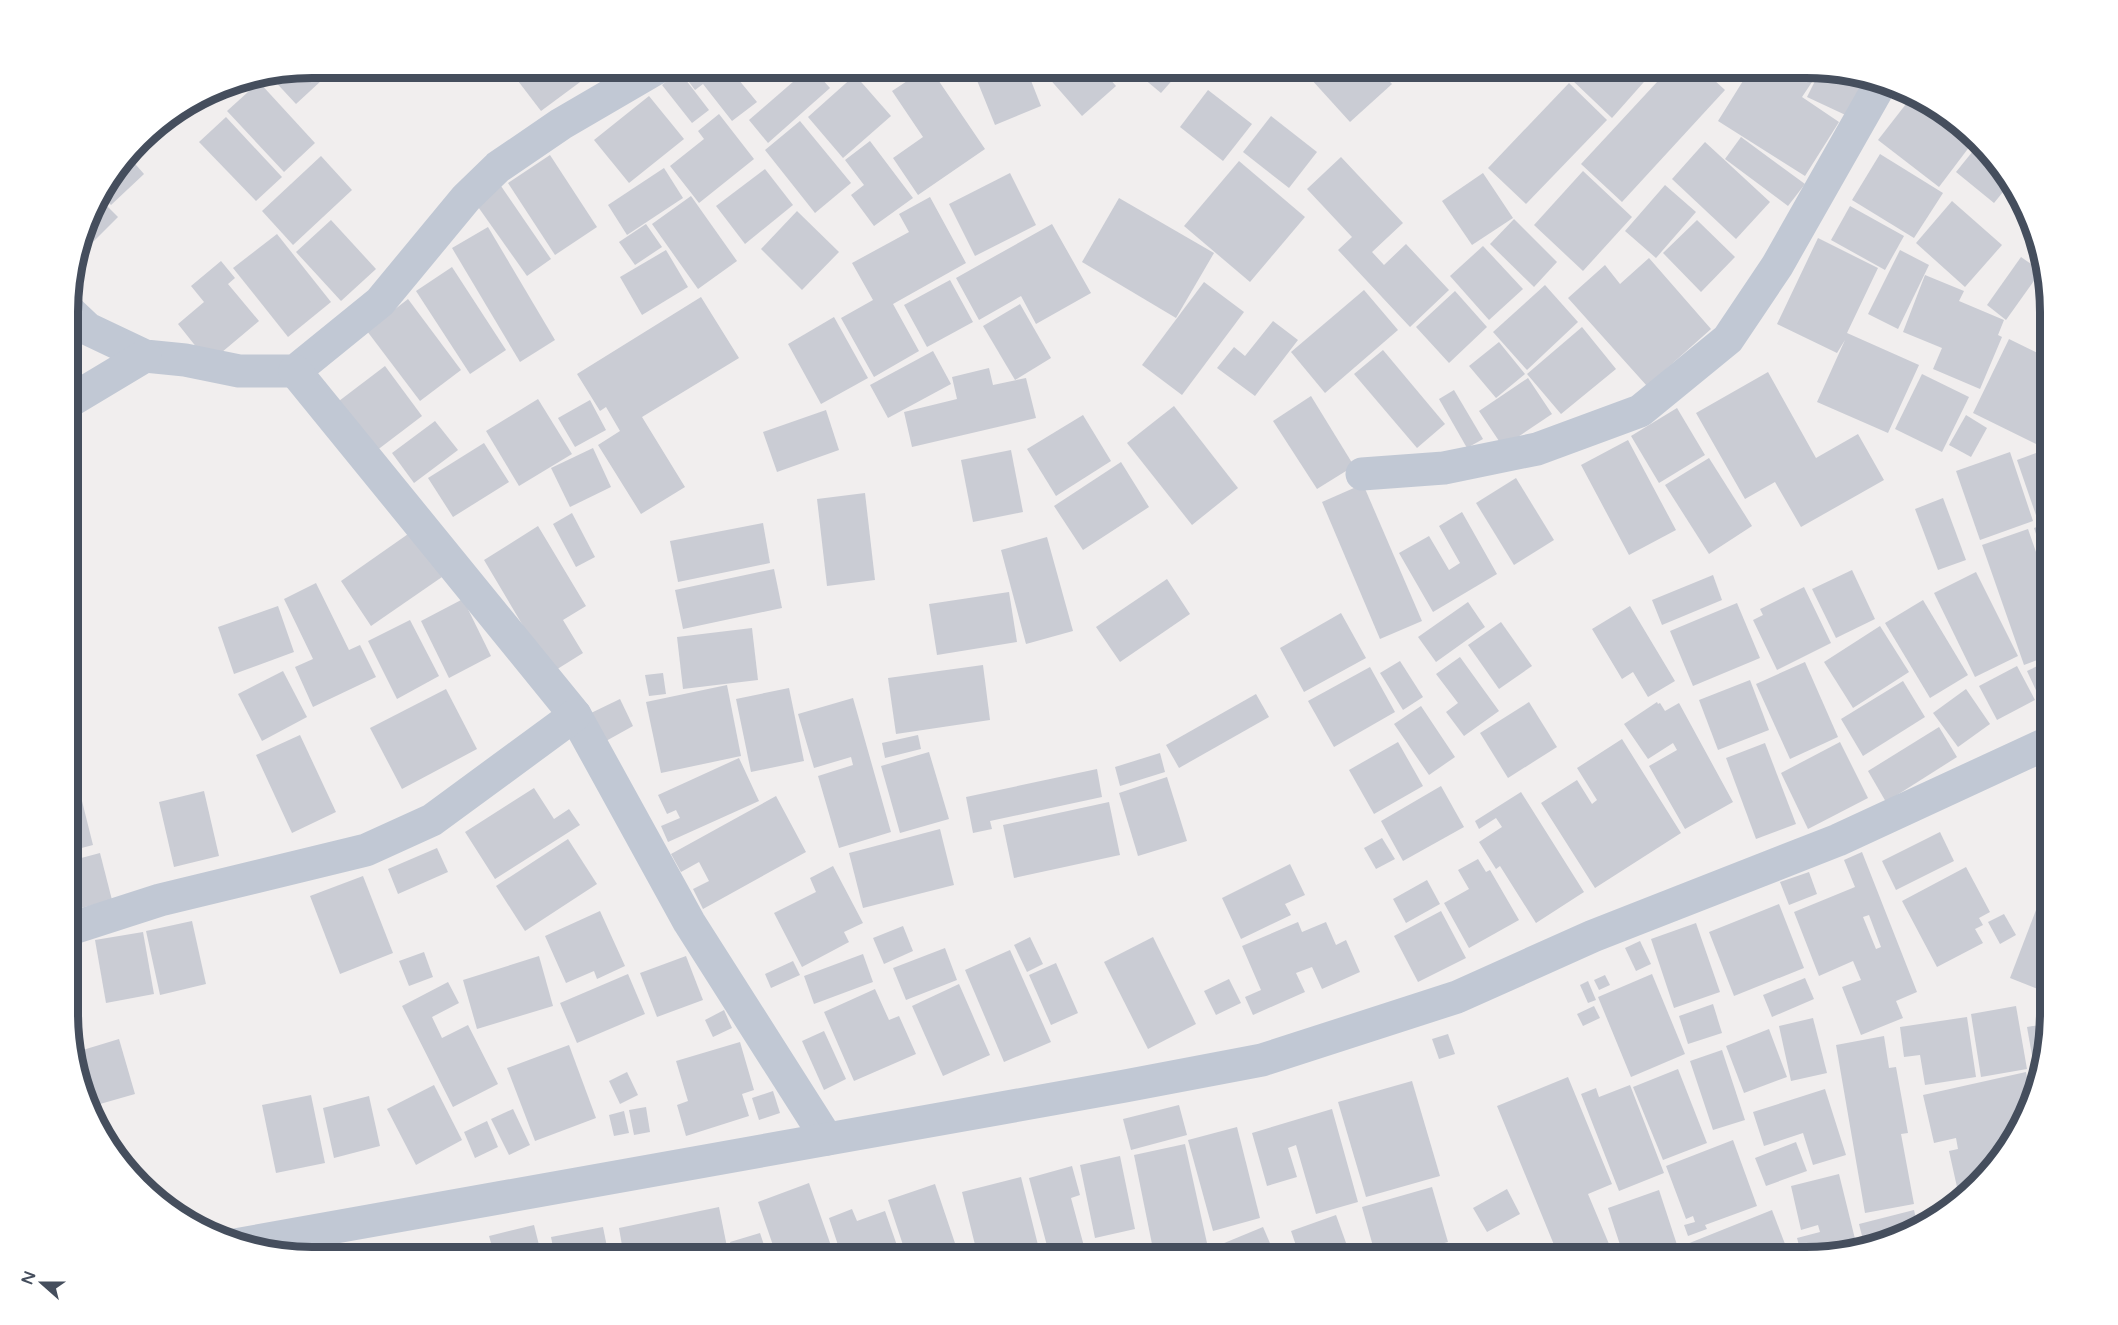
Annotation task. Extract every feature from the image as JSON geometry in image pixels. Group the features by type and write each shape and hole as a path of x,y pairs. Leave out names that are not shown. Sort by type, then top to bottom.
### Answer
{"street":[{"path":"78,320 87,329 145,356 239,370 295,371 380,303 466,198 498,167 561,124 640,78"},
{"path":"1362,474 1444,468 1537,449 1640,411 1728,339 1777,266 1877,89"},
{"path":"78,396 145,356"},
{"path":"295,371 575,715 689,922 827,1139"},
{"path":"78,926 160,900 366,850 432,820 575,715"},
{"path":"258,1241 1262,1060 1457,997 1593,936 1838,840 2040,747"}],"building":[{"path":"324,78 296,104 275,81"},
{"path":"516,78 586,78 541,111"},
{"path":"670,78 684,78 709,110 692,123 662,85"},
{"path":"686,78 737,78 757,102 732,121 703,84 695,90"},
{"path":"797,78 821,78 830,88 768,143 749,120"},
{"path":"852,78 858,78 891,116 843,158 808,117"},
{"path":"912,78 937,78 985,149 918,195 893,158 923,137 892,91"},
{"path":"976,78 1030,78 1041,106 995,125"},
{"path":"1049,78 1109,78 1116,86 1082,116"},
{"path":"1143,78 1174,78 1161,93"},
{"path":"1310,78 1386,78 1392,84 1350,122"},
{"path":"1572,78 1647,78 1612,118"},
{"path":"1661,78 1712,78 1725,90 1622,202 1581,164"},
{"path":"1745,78 1806,78 1814,79 1802,97 1839,122 1805,176 1718,121"},
{"path":"1816,79 1866,86 1854,119 1807,97"},
{"path":"260,83 315,143 284,172 227,111 256,85"},
{"path":"1569,83 1607,120 1526,204 1488,168"},
{"path":"1208,90 1252,124 1223,161 1180,127"},
{"path":"649,96 684,139 629,183 594,140"},
{"path":"1908,101 1949,126 1971,145 1939,187 1878,140"},
{"path":"719,114 754,159 699,203 670,166 704,139 698,131"},
{"path":"1271,116 1317,152 1289,188 1243,152"},
{"path":"226,117 282,177 256,201 199,142"},
{"path":"800,121 851,183 815,213 765,150"},
{"path":"1741,137 1805,184 1788,206 1725,159"},
{"path":"870,141 913,198 874,226 851,195 864,185 845,160"},
{"path":"1705,142 1770,202 1736,239 1672,179"},
{"path":"1975,149 2005,189 1994,203 1956,172"},
{"path":"1880,154 1943,193 1914,238 1852,200"},
{"path":"550,155 597,227 555,255 508,183"},
{"path":"321,156 352,190 293,245 262,211"},
{"path":"1341,157 1403,223 1372,252 1384,265 1406,244 1449,290 1410,327 1338,250 1352,237 1307,189"},
{"path":"133,161 144,174 111,205 106,200"},
{"path":"1239,161 1305,217 1250,282 1184,226"},
{"path":"664,168 683,198 627,235 608,205"},
{"path":"765,169 793,205 745,244 716,206"},
{"path":"1583,171 1632,217 1583,271 1534,225"},
{"path":"1010,173 1036,225 975,256 949,204"},
{"path":"1483,173 1513,218 1472,245 1442,201"},
{"path":"1665,185 1696,212 1656,258 1625,231"},
{"path":"501,186 551,259 527,276 476,204"},
{"path":"691,196 737,261 698,289 652,224"},
{"path":"930,197 966,263 893,304 919,351 874,377 841,318 873,300 852,263 909,232 899,214"},
{"path":"1119,198 1214,253 1176,318 1082,262"},
{"path":"1952,201 2002,245 1965,287 1916,243"},
{"path":"104,203 118,217 87,248"},
{"path":"1850,206 1904,236 1885,270 1831,240"},
{"path":"797,211 839,252 802,290 761,249"},
{"path":"1514,219 1557,262 1534,287 1490,244"},
{"path":"331,220 376,269 341,301 296,252"},
{"path":"1697,220 1735,257 1701,292 1663,253"},
{"path":"646,224 662,247 635,265 619,242"},
{"path":"1052,224 1091,293 1036,324 1021,296 979,320 956,278"},
{"path":"488,227 555,340 520,362 452,248"},
{"path":"277,234 331,302 288,337 233,268"},
{"path":"1818,238 1878,268 1847,333 1919,365 1888,433 1817,402 1845,340 1837,353 1777,324"},
{"path":"1483,246 1523,289 1489,320 1450,276"},
{"path":"666,250 688,287 642,315 620,277"},
{"path":"1900,250 1929,265 1898,329 1868,314"},
{"path":"2021,257 2036,268 2037,276 2006,320 1987,305"},
{"path":"1649,258 1711,329 1647,386 1568,298 1605,265 1620,284"},
{"path":"221,261 235,278 228,284 259,321 209,363 178,324 204,302 191,286"},
{"path":"452,267 506,350 470,374 416,291"},
{"path":"1925,275 1964,291 1959,301 2004,320 1998,335 2002,337 1980,389 1933,369 1942,348 1903,332"},
{"path":"950,280 973,322 927,347 904,305"},
{"path":"1204,282 1244,312 1182,395 1142,365"},
{"path":"1545,285 1578,322 1527,370 1493,332"},
{"path":"1364,290 1398,330 1325,393 1291,352"},
{"path":"1455,291 1487,327 1449,363 1416,327"},
{"path":"701,297 739,358 642,417 685,487 641,514 598,445 620,431 606,407 600,411 577,374"},
{"path":"408,299 461,370 420,401 367,331"},
{"path":"1020,304 1051,358 1015,380 983,326"},
{"path":"834,317 868,378 821,404 788,344"},
{"path":"1273,321 1298,340 1255,396 1217,368 1234,347 1245,356"},
{"path":"1582,327 1616,369 1561,414 1527,374"},
{"path":"2009,339 2040,354 2040,436 2036,444 1973,413"},
{"path":"1499,342 1525,374 1496,398 1469,366"},
{"path":"1383,350 1445,424 1417,448 1354,374"},
{"path":"933,351 951,384 888,418 870,385"},
{"path":"385,366 422,416 376,451 339,401"},
{"path":"989,368 993,385 1026,378 1036,418 912,447 904,412 957,399 952,377"},
{"path":"1768,372 1816,458 1858,434 1884,480 1801,527 1775,482 1745,499 1696,413"},
{"path":"1922,374 1969,397 1942,452 1895,429"},
{"path":"1528,378 1552,414 1503,447 1479,411"},
{"path":"1454,390 1483,439 1467,448 1439,399"},
{"path":"1311,396 1354,466 1317,489 1273,421"},
{"path":"538,399 572,454 519,486 486,431"},
{"path":"590,400 606,430 575,447 558,418"},
{"path":"1174,406 1238,488 1192,525 1127,443"},
{"path":"1677,408 1705,455 1659,483 1631,436"},
{"path":"826,410 839,450 777,472 763,432"},
{"path":"1083,415 1111,461 1056,496 1027,449"},
{"path":"1966,415 1987,428 1971,457 1949,445"},
{"path":"435,421 458,450 414,483 392,453"},
{"path":"1628,440 1676,530 1629,555 1581,465"},
{"path":"484,443 509,482 453,517 428,478"},
{"path":"593,448 611,487 570,507 551,468"},
{"path":"1011,450 1023,512 973,522 961,460"},
{"path":"2010,452 2033,521 1980,540 1956,471"},
{"path":"2040,452 2040,520 2038,521 2017,460"},
{"path":"1709,458 1752,526 1709,554 1665,485"},
{"path":"1121,462 1149,507 1083,550 1054,506"},
{"path":"1516,478 1554,540 1514,565 1476,503"},
{"path":"1363,484 1422,621 1380,639 1322,502"},
{"path":"865,493 875,580 827,586 817,499"},
{"path":"1943,498 1966,560 1938,570 1915,509"},
{"path":"1462,512 1497,574 1433,612 1399,553 1429,536 1449,570 1460,563 1439,526"},
{"path":"572,513 595,557 576,567 553,524"},
{"path":"763,523 770,563 678,582 670,541"},
{"path":"538,526 586,606 563,620 583,653 551,673 484,560"},
{"path":"2040,526 2040,546 2034,528"},
{"path":"2028,529 2040,563 2040,659 2024,665 1982,545"},
{"path":"411,532 442,577 371,626 341,581"},
{"path":"1047,537 1073,631 1026,644 1001,550"},
{"path":"774,569 782,608 683,629 675,590"},
{"path":"1852,570 1875,619 1836,638 1812,589"},
{"path":"1976,572 2018,656 1975,677 1934,593"},
{"path":"1713,575 1722,600 1662,625 1652,600"},
{"path":"1167,579 1190,614 1120,662 1096,627"},
{"path":"316,583 349,650 360,645 376,677 313,707 295,667 313,659 284,599"},
{"path":"1804,587 1831,643 1777,670 1753,620 1763,615 1760,609"},
{"path":"1009,592 1017,642 937,655 929,604"},
{"path":"463,599 491,656 449,678 421,621"},
{"path":"1923,600 1968,675 1930,698 1885,623"},
{"path":"1468,602 1485,627 1436,662 1418,637"},
{"path":"1737,603 1760,658 1693,686 1670,631"},
{"path":"278,606 294,652 234,674 218,627"},
{"path":"1630,606 1675,681 1648,697 1633,672 1622,679 1592,629"},
{"path":"1341,613 1366,658 1304,692 1280,648"},
{"path":"410,620 439,676 397,699 368,641"},
{"path":"1501,622 1532,666 1499,689 1468,645"},
{"path":"1880,626 1909,672 1853,708 1824,662"},
{"path":"752,628 758,680 683,689 677,637"},
{"path":"1460,657 1499,711 1464,736 1446,712 1458,703 1436,674"},
{"path":"1400,661 1423,697 1403,710 1380,673"},
{"path":"1805,662 1838,737 1790,759 1756,684"},
{"path":"983,665 990,720 896,734 888,678"},
{"path":"2040,665 2040,699 2027,671"},
{"path":"2017,666 2035,700 1997,720 1979,686"},
{"path":"1370,667 1395,712 1334,747 1308,701"},
{"path":"283,671 307,717 262,741 238,694"},
{"path":"663,673 666,694 649,696 645,675"},
{"path":"1750,680 1769,730 1718,750 1699,700"},
{"path":"1903,681 1925,717 1863,756 1841,719"},
{"path":"727,685 741,756 661,773 646,702"},
{"path":"789,688 804,761 751,772 736,699"},
{"path":"446,689 477,749 402,789 370,728"},
{"path":"1966,689 1990,724 1958,747 1933,713"},
{"path":"1256,694 1269,717 1179,768 1166,745"},
{"path":"853,698 891,832 839,848 818,776 853,765 851,757 814,768 798,714"},
{"path":"620,699 633,726 606,741 591,713"},
{"path":"1529,702 1557,747 1508,778 1480,733"},
{"path":"1657,702 1665,711 1679,703 1733,802 1685,829 1649,766 1677,750 1673,743 1648,759 1624,724"},
{"path":"1421,706 1455,757 1429,775 1394,724"},
{"path":"1939,727 1957,757 1886,802 1868,771"},
{"path":"300,735 336,812 292,833 256,755"},
{"path":"918,735 921,749 885,758 882,743"},
{"path":"1622,739 1681,833 1595,888 1541,803 1577,780 1592,804 1597,800 1577,768"},
{"path":"1398,742 1423,786 1374,814 1349,770"},
{"path":"1840,742 1868,798 1808,829 1781,773"},
{"path":"1765,743 1796,824 1756,839 1726,758"},
{"path":"929,752 949,819 900,833 881,766"},
{"path":"1160,753 1165,772 1120,786 1115,767"},
{"path":"739,758 759,801 668,842 661,826 680,818 676,810 667,814 658,795"},
{"path":"1097,769 1102,797 990,821 992,829 973,833 966,797"},
{"path":"1167,777 1187,841 1138,856 1119,793"},
{"path":"1441,786 1464,827 1403,861 1381,821"},
{"path":"534,788 554,819 569,809 580,825 495,879 465,832"},
{"path":"204,791 219,856 174,867 159,802"},
{"path":"1521,792 1584,892 1536,923 1500,866 1496,869 1479,842 1502,827 1496,818 1479,829 1475,821"},
{"path":"80,793 93,845 78,849 78,794"},
{"path":"776,796 806,852 703,909 693,889 709,881 699,862 681,872 671,854"},
{"path":"1109,802 1120,855 1014,878 1003,825"},
{"path":"940,829 954,885 863,908 849,853"},
{"path":"1940,832 1954,861 1896,890 1882,861"},
{"path":"1382,838 1395,859 1376,869 1364,848"},
{"path":"568,839 597,884 525,931 496,886"},
{"path":"437,848 448,872 398,894 388,869"},
{"path":"1862,852 1917,992 1896,1001 1903,1018 1861,1035 1842,987 1861,980 1853,961 1819,976 1794,912 1855,887 1844,860","holes":["1869,915 1881,947 1876,949 1863,917"]},
{"path":"100,853 112,900 78,909 78,859"},
{"path":"1478,859 1486,872 1490,870 1519,920 1469,948 1444,903 1469,889 1458,870"},
{"path":"1290,864 1305,895 1285,904 1291,915 1241,939 1222,898"},
{"path":"833,866 863,923 844,932 849,942 802,967 774,913 816,892 810,878"},
{"path":"1966,867 1990,912 1979,918 1983,925 1975,929 1983,943 1937,967 1902,901"},
{"path":"1809,872 1817,894 1789,905 1780,882"},
{"path":"363,876 393,953 340,974 310,896"},
{"path":"1427,880 1440,904 1406,923 1393,899"},
{"path":"2040,900 2040,990 2010,978"},
{"path":"1779,904 1804,968 1734,996 1709,932"},
{"path":"600,911 625,966 597,979 594,971 566,983 545,936"},
{"path":"1441,911 1466,958 1418,982 1394,936"},
{"path":"2004,914 2016,935 2000,944 1988,922"},
{"path":"192,921 206,984 160,995 146,931"},
{"path":"1298,922 1302,932 1326,922 1336,945 1346,940 1360,972 1322,989 1312,967 1296,973 1305,992 1253,1015 1245,997 1261,990 1242,946"},
{"path":"1696,923 1720,992 1674,1008 1651,939"},
{"path":"903,926 913,951 884,964 873,938"},
{"path":"143,932 154,994 106,1003 95,940"},
{"path":"1030,937 1043,964 1027,972 1014,945"},
{"path":"1153,937 1196,1024 1148,1049 1104,962"},
{"path":"1640,941 1651,964 1636,971 1625,948"},
{"path":"945,948 957,980 906,1000 893,968"},
{"path":"1010,950 1051,1042 1004,1062 965,970"},
{"path":"424,952 433,977 409,986 399,961"},
{"path":"863,954 873,982 814,1004 804,976"},
{"path":"539,956 553,1006 477,1029 463,980"},
{"path":"686,956 703,1000 657,1017 640,973"},
{"path":"793,961 800,975 771,988 765,974"},
{"path":"1056,963 1078,1013 1051,1025 1029,975"},
{"path":"628,974 645,1014 577,1043 560,1003"},
{"path":"1652,974 1685,1054 1631,1077 1598,997"},
{"path":"1605,975 1610,985 1599,990 1594,980"},
{"path":"1805,978 1814,999 1772,1017 1763,995"},
{"path":"1229,979 1241,1003 1216,1015 1204,991"},
{"path":"1588,981 1596,1000 1588,1003 1580,985"},
{"path":"448,982 459,1003 432,1017 442,1038 468,1025 498,1084 453,1107 402,1006"},
{"path":"959,984 990,1055 943,1076 912,1006"},
{"path":"875,989 889,1020 899,1016 916,1054 854,1081 824,1012"},
{"path":"1713,1004 1722,1033 1688,1044 1679,1016"},
{"path":"1594,1006 1600,1018 1583,1026 1577,1014"},
{"path":"2016,1006 2027,1069 1981,1077 1971,1014"},
{"path":"724,1010 732,1028 713,1037 705,1020"},
{"path":"1967,1017 1976,1077 1925,1085 1920,1055 1904,1057 1900,1027"},
{"path":"1813,1018 1827,1073 1791,1081 1779,1026"},
{"path":"2039,1025 2034,1067 2027,1027"},
{"path":"1769,1029 1787,1077 1744,1093 1726,1046"},
{"path":"824,1031 846,1079 824,1090 802,1041"},
{"path":"1448,1034 1455,1054 1439,1059 1432,1039"},
{"path":"1884,1036 1889,1068 1896,1067 1908,1133 1901,1134 1914,1204 1865,1213 1836,1045"},
{"path":"119,1039 135,1094 97,1105 81,1051"},
{"path":"740,1042 754,1090 742,1094 749,1116 686,1136 677,1105 688,1101 676,1061"},
{"path":"569,1045 596,1118 535,1141 507,1068"},
{"path":"1722,1050 1745,1120 1713,1130 1690,1061"},
{"path":"1678,1069 1707,1143 1663,1160 1633,1087"},
{"path":"627,1072 638,1095 620,1104 609,1081"},
{"path":"2026,1072 2029,1086 2016,1117 2001,1143 1972,1179 1958,1191 1949,1151 1958,1149 1956,1138 1934,1143 1923,1095"},
{"path":"1568,1077 1612,1184 1588,1194 1609,1244 1602,1247 1555,1247 1497,1106"},
{"path":"1412,1081 1440,1176 1366,1197 1338,1102"},
{"path":"434,1085 462,1140 416,1165 387,1109"},
{"path":"1630,1085 1664,1173 1619,1191 1581,1094 1596,1088 1599,1097"},
{"path":"1825,1089 1846,1155 1813,1165 1803,1133 1764,1146 1753,1112"},
{"path":"773,1091 780,1113 759,1120 752,1098"},
{"path":"311,1095 325,1163 276,1173 262,1105"},
{"path":"369,1096 380,1146 334,1158 323,1108"},
{"path":"1179,1105 1187,1135 1131,1150 1123,1119"},
{"path":"646,1107 650,1132 634,1135 629,1110"},
{"path":"513,1109 530,1145 509,1155 491,1119"},
{"path":"1332,1109 1358,1202 1316,1214 1296,1145 1288,1148 1297,1177 1267,1186 1252,1133"},
{"path":"624,1111 629,1133 614,1136 609,1115"},
{"path":"487,1121 498,1147 475,1158 464,1132"},
{"path":"1237,1127 1260,1218 1213,1231 1188,1140"},
{"path":"1733,1140 1757,1206 1705,1225 1707,1229 1688,1236 1684,1225 1695,1222 1693,1216 1686,1219 1666,1166"},
{"path":"1796,1142 1807,1171 1766,1186 1755,1158"},
{"path":"1185,1144 1207,1243 1188,1247 1153,1247 1134,1155"},
{"path":"1120,1156 1135,1229 1095,1238 1080,1165"},
{"path":"1072,1166 1080,1195 1071,1198 1084,1247 1047,1247 1029,1178"},
{"path":"1839,1174 1856,1242 1799,1247 1797,1238 1820,1232 1818,1225 1801,1230 1791,1186"},
{"path":"1021,1177 1038,1247 976,1247 962,1192"},
{"path":"809,1183 831,1247 774,1247 758,1202"},
{"path":"935,1184 956,1247 904,1247 888,1200"},
{"path":"1432,1187 1448,1242 1430,1247 1373,1247 1362,1207"},
{"path":"1507,1189 1520,1214 1487,1232 1473,1208"},
{"path":"1659,1190 1678,1247 1621,1247 1608,1208"},
{"path":"719,1207 727,1247 622,1247 619,1228"},
{"path":"852,1209 857,1221 885,1211 898,1247 839,1247 829,1218"},
{"path":"1772,1210 1785,1244 1777,1247 1688,1247 1687,1244"},
{"path":"1914,1210 1916,1220 1863,1240 1859,1224"},
{"path":"1336,1215 1347,1247 1297,1247 1291,1231"},
{"path":"534,1225 540,1247 492,1247 489,1236"},
{"path":"603,1227 607,1247 553,1247 551,1237"},
{"path":"1263,1227 1272,1247 1217,1247"},
{"path":"760,1233 765,1247 732,1247 730,1242"}]}
